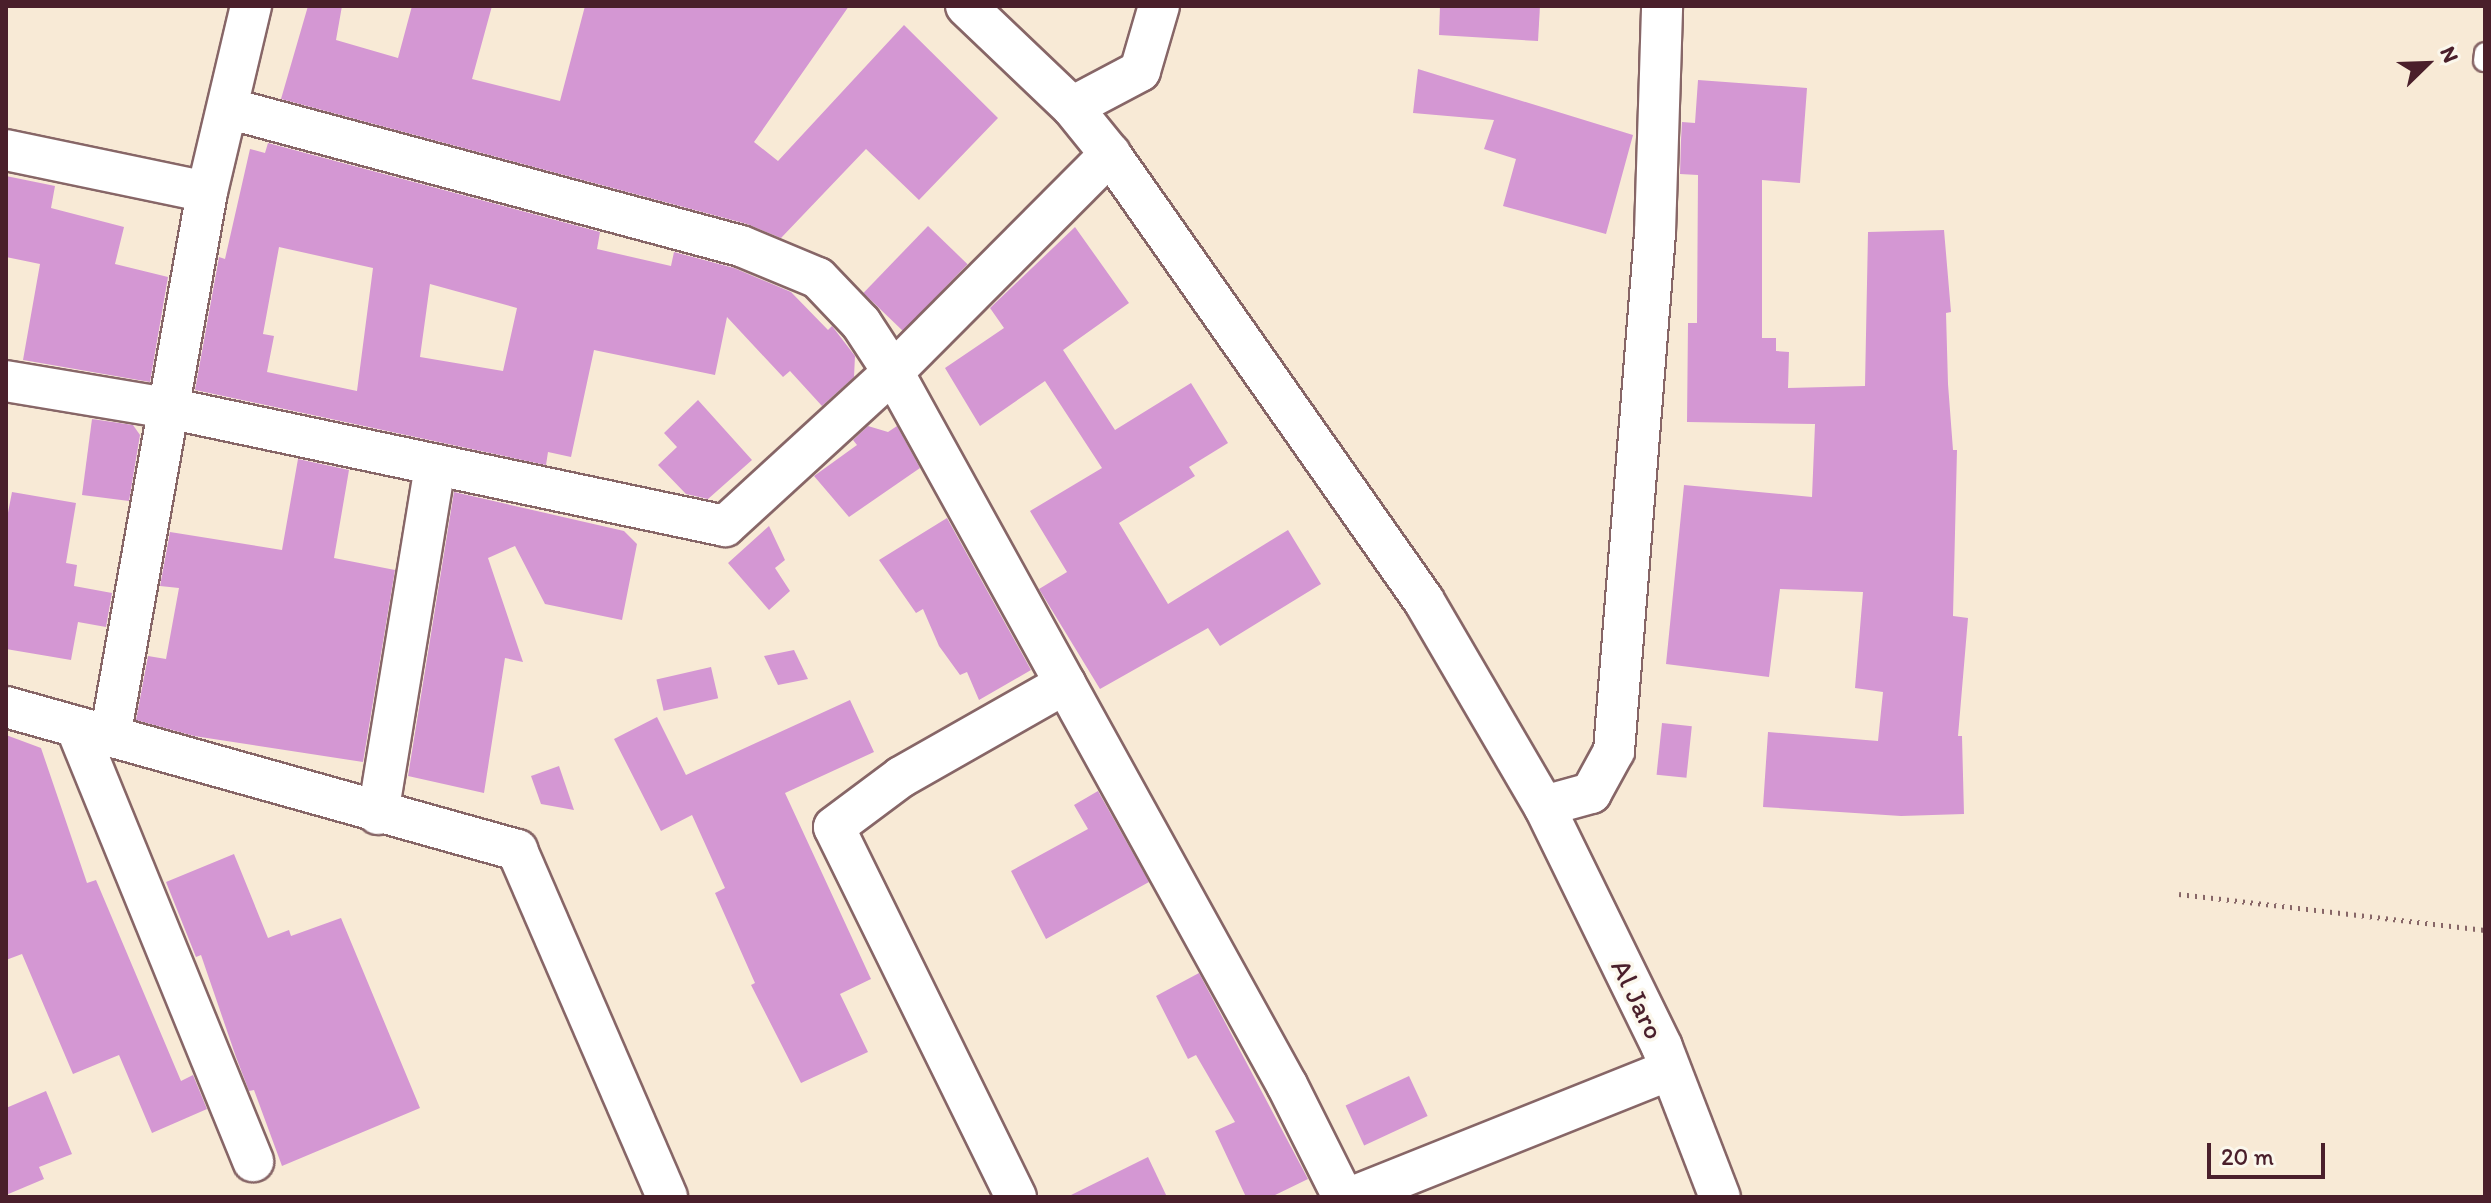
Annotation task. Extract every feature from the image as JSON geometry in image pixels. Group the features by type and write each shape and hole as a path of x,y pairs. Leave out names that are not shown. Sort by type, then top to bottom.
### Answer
{"street":[{"path":"251,6 231,109 207,192 168,408 93,732 253,1161"},
{"name":"Al Jaro","path":"966,6 1072,107 1110,154 1424,601 1544,806 1670,1070 1720,1197"},
{"path":"1072,107 1140,71 1159,6"},
{"path":"1544,806 1591,793 1614,751 1655,233 1662,6"},
{"path":"231,109 741,246 818,278 861,323 893,372 1287,1085 1343,1197"},
{"path":"6,150 207,192"},
{"path":"6,381 168,408 725,526 893,372 1110,154"},
{"path":"378,814 435,466"},
{"path":"1016,1197 834,827 901,777 1065,684"},
{"path":"6,707 378,814 517,850 667,1197"},
{"path":"1352,1197 1670,1070"}],"lane":[{"path":"2484,61 2485,53"}],"path":[{"path":"2179,894 2485,930"}],"building":[{"path":"308,6 342,6 336,40 398,58 412,6 492,6 472,79 560,101 585,6 849,6 754,142 778,161 904,25 998,118 919,200 866,149 781,238 747,224 281,99"},
{"path":"1440,6 1540,6 1538,41 1439,35"},
{"path":"1418,69 1633,135 1606,234 1503,206 1516,159 1484,149 1494,120 1413,113"},
{"path":"1698,80 1807,88 1800,183 1762,180 1762,338 1776,338 1776,351 1789,352 1788,388 1865,386 1868,232 1944,230 1951,312 1946,313 1948,384 1953,450 1957,450 1953,616 1968,618 1958,736 1962,736 1964,814 1901,816 1763,807 1768,732 1878,741 1883,692 1855,688 1863,592 1780,589 1769,677 1666,664 1684,485 1812,497 1815,424 1687,422 1688,323 1697,323 1698,175 1680,174 1681,140 1682,122 1695,123"},
{"path":"268,143 600,232 597,249 671,266 674,252 734,268 791,292 828,330 832,326 855,356 854,377 822,406 790,371 783,377 727,317 715,375 594,350 571,457 548,452 546,465 195,390 219,257 225,259 250,149 265,153","holes":["279,247 373,268 357,391 267,372 274,336 263,334","430,284 517,308 503,371 420,357"]},
{"path":"6,176 55,186 51,208 124,227 115,264 168,277 150,382 23,360 40,264 6,257"},
{"path":"928,226 968,264 903,331 863,293"},
{"path":"1075,227 1129,303 1063,350 1115,430 1191,383 1228,443 1189,467 1195,476 1119,523 1168,604 1288,530 1321,584 1220,646 1208,628 1100,689 1039,589 1067,572 1030,511 1102,468 1045,381 980,426 945,368 1004,328 990,308"},
{"path":"698,400 752,460 708,499 686,494 658,465 677,447 664,433"},
{"path":"92,419 133,425 140,435 129,501 82,495"},
{"path":"868,426 888,432 897,426 920,468 849,517 814,476 857,445 853,440"},
{"path":"298,459 349,470 334,558 395,570 363,762 194,736 136,720 148,656 166,659 179,588 160,586 170,532 282,550"},
{"path":"12,492 76,503 66,563 77,565 74,586 112,593 106,627 78,622 71,660 6,649 6,523"},
{"path":"454,492 624,531 637,544 622,620 545,604 515,546 488,558 523,662 505,658 484,793 408,776"},
{"path":"947,518 1031,670 979,700 967,672 960,675 939,646 923,609 916,613 879,560"},
{"path":"769,526 785,560 775,568 790,591 769,610 728,563"},
{"path":"794,650 808,679 778,685 764,656"},
{"path":"711,667 718,698 664,711 656,680"},
{"path":"850,700 874,752 785,793 871,979 840,994 868,1052 801,1083 751,985 755,983 715,893 725,888 692,815 661,831 614,739 657,717 686,775"},
{"path":"1662,723 1692,726 1686,778 1657,775"},
{"path":"6,735 41,748 87,883 96,880 181,1081 193,1075 207,1109 152,1133 119,1055 73,1074 22,954 6,960"},
{"path":"559,766 574,810 541,804 531,776"},
{"path":"1098,791 1149,882 1046,939 1011,871 1088,829 1074,805"},
{"path":"234,854 268,938 289,930 291,936 341,918 420,1108 282,1166 254,1090 249,1091 201,955 196,957 166,882"},
{"path":"1199,973 1308,1179 1271,1197 1246,1197 1215,1131 1235,1122 1196,1055 1188,1059 1156,996"},
{"path":"1409,1076 1428,1116 1364,1145 1346,1106"},
{"path":"46,1091 72,1154 39,1167 44,1179 6,1195 6,1108"},
{"path":"1148,1157 1167,1197 1067,1197"}]}
